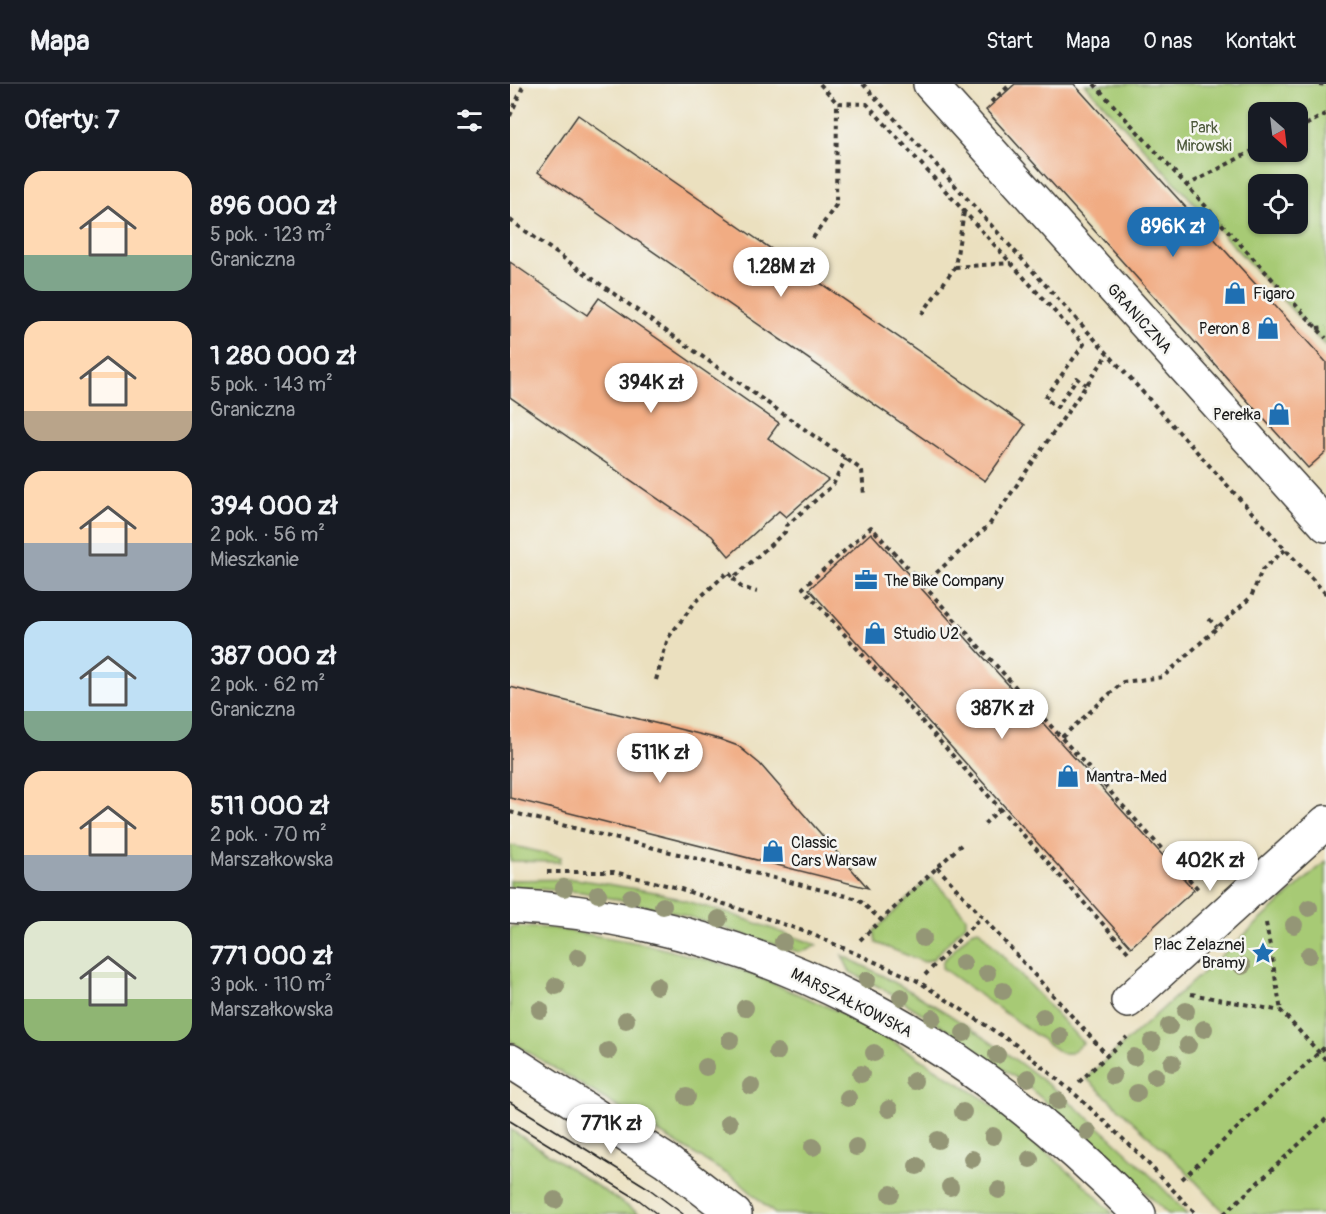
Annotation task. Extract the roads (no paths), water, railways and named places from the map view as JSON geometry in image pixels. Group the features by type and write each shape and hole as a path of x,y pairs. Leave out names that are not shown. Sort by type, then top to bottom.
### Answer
{"main road":[{"name":"GRANICZNA","path":"930,84 1326,525"},
{"path":"1128,1001 1326,822"},
{"name":"MARSZAŁKOWSKA","path":"510,906 589,913 640,924 698,938 806,976 888,1017 980,1075 1057,1136 1107,1181 1139,1214"},
{"path":"510,1061 665,1160 735,1214"}],"tram line":[{"path":"510,1102 648,1188 683,1214"},
{"path":"510,1121 639,1200 657,1214"}],"place":[{"name":"Figaro","path":"1235,293"},
{"name":"Peron 8","path":"1268,328"},
{"name":"Perełka","path":"1279,414"},
{"name":"The Bike Company","path":"866,580"},
{"name":"Studio U2","path":"875,633"},
{"name":"Mantra-Med","path":"1068,776"},
{"name":"Classic Cars Warsaw","path":"773,851"},
{"name":"Plac Żelaznej Bramy","path":"1263,953"}],"park label":[{"name":"Park Mirowski","path":"1204,136"}]}
